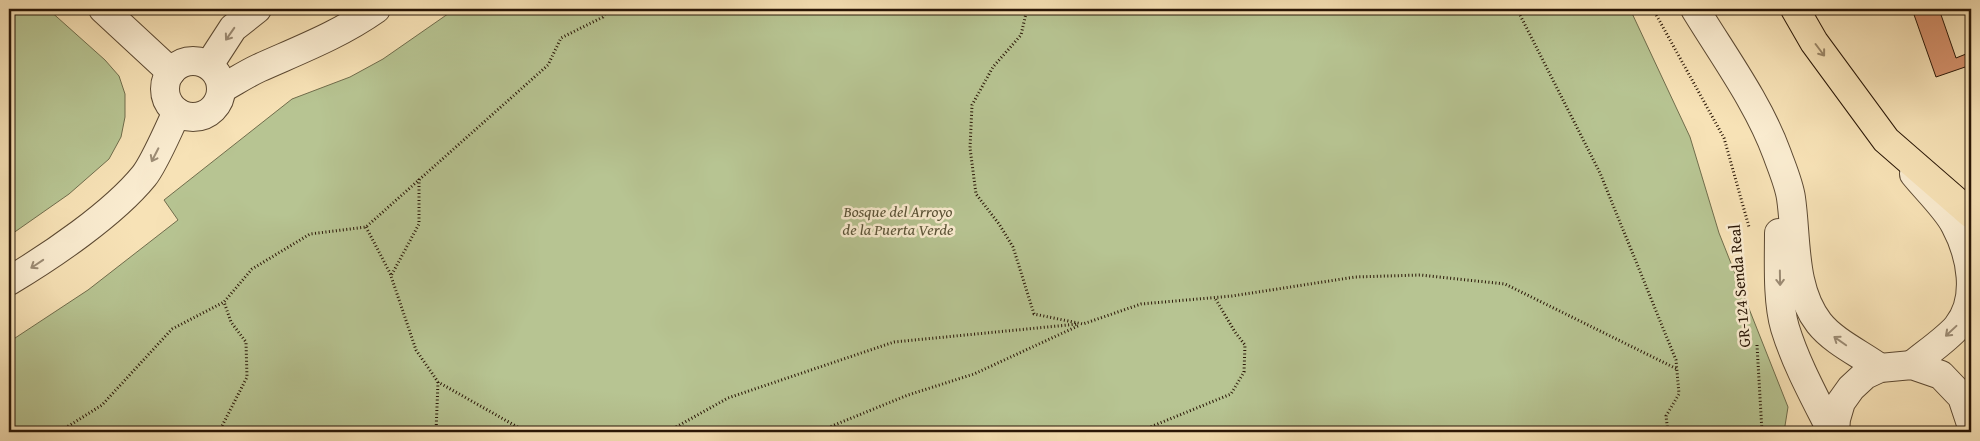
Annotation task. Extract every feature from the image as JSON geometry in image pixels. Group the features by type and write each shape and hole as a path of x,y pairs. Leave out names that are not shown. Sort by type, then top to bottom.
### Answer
{"highway":[{"path":"1795,9 1814,42 1886,140 1971,214"}],"street":[{"path":"103,9 171,72"},
{"path":"215,77 199,62 189,61 179,65 171,72 165,89 167,98 177,112 197,117 207,114 217,103 215,77 233,28 257,9"},
{"path":"215,77 258,69 301,51 352,25 376,9"},
{"path":"1695,9 1756,109 1777,153 1791,196 1796,252 1804,296 1819,323 1834,337 1880,368"},
{"path":"1756,109 1778,221 1780,288 1785,326 1803,374 1834,432"},
{"path":"9,282 68,242 127,195 145,175 177,112"},
{"path":"1886,140 1955,224 1970,272 1970,301 1957,327 1912,364"},
{"path":"1834,432 1841,402 1864,375 1880,368 1912,364 1941,375 1962,397 1971,424"}],"path":[{"path":"59,432 102,404 172,329 224,302 252,269 310,234 366,226 548,65 561,38 603,18 607,9"},
{"path":"1027,9 1020,35 993,67 972,106 970,148 976,194 1000,224 1013,246 1034,314 1083,324"},
{"path":"1517,9 1600,173 1676,360 1679,394 1666,416 1668,432"},
{"name":"GR-124 Senda Real","path":"1653,9 1724,138 1749,233"},
{"path":"392,276 419,224 419,179"},
{"path":"366,226 392,276 416,350 438,382 521,429 572,432"},
{"path":"800,432 827,428 908,395 974,374 1083,324 1141,304 1215,298 1355,277 1420,275 1505,284 1677,369"},
{"path":"1138,432 1231,394 1244,372 1245,345 1215,298"},
{"path":"219,432 246,378 246,342 231,322 224,302"},
{"path":"667,432 728,398 894,342 1083,324"},
{"name":"GR-124 Senda Real","path":"1757,344 1762,432"},
{"path":"436,432 438,382"}],"green space":[{"path":"9,9 48,9 105,60 119,76 125,94 125,117 121,137 109,159 69,194 9,236"},
{"name":"Bosque del Arroyo de la Puerta Verde","path":"455,9 1630,9 1690,137 1719,233 1788,407 1784,432 9,432 9,342 88,290 178,220 164,200 292,99 350,77 383,59"}],"building":[{"path":"1912,9 1939,9 1956,58 1971,52 1971,65 1936,77"}]}
